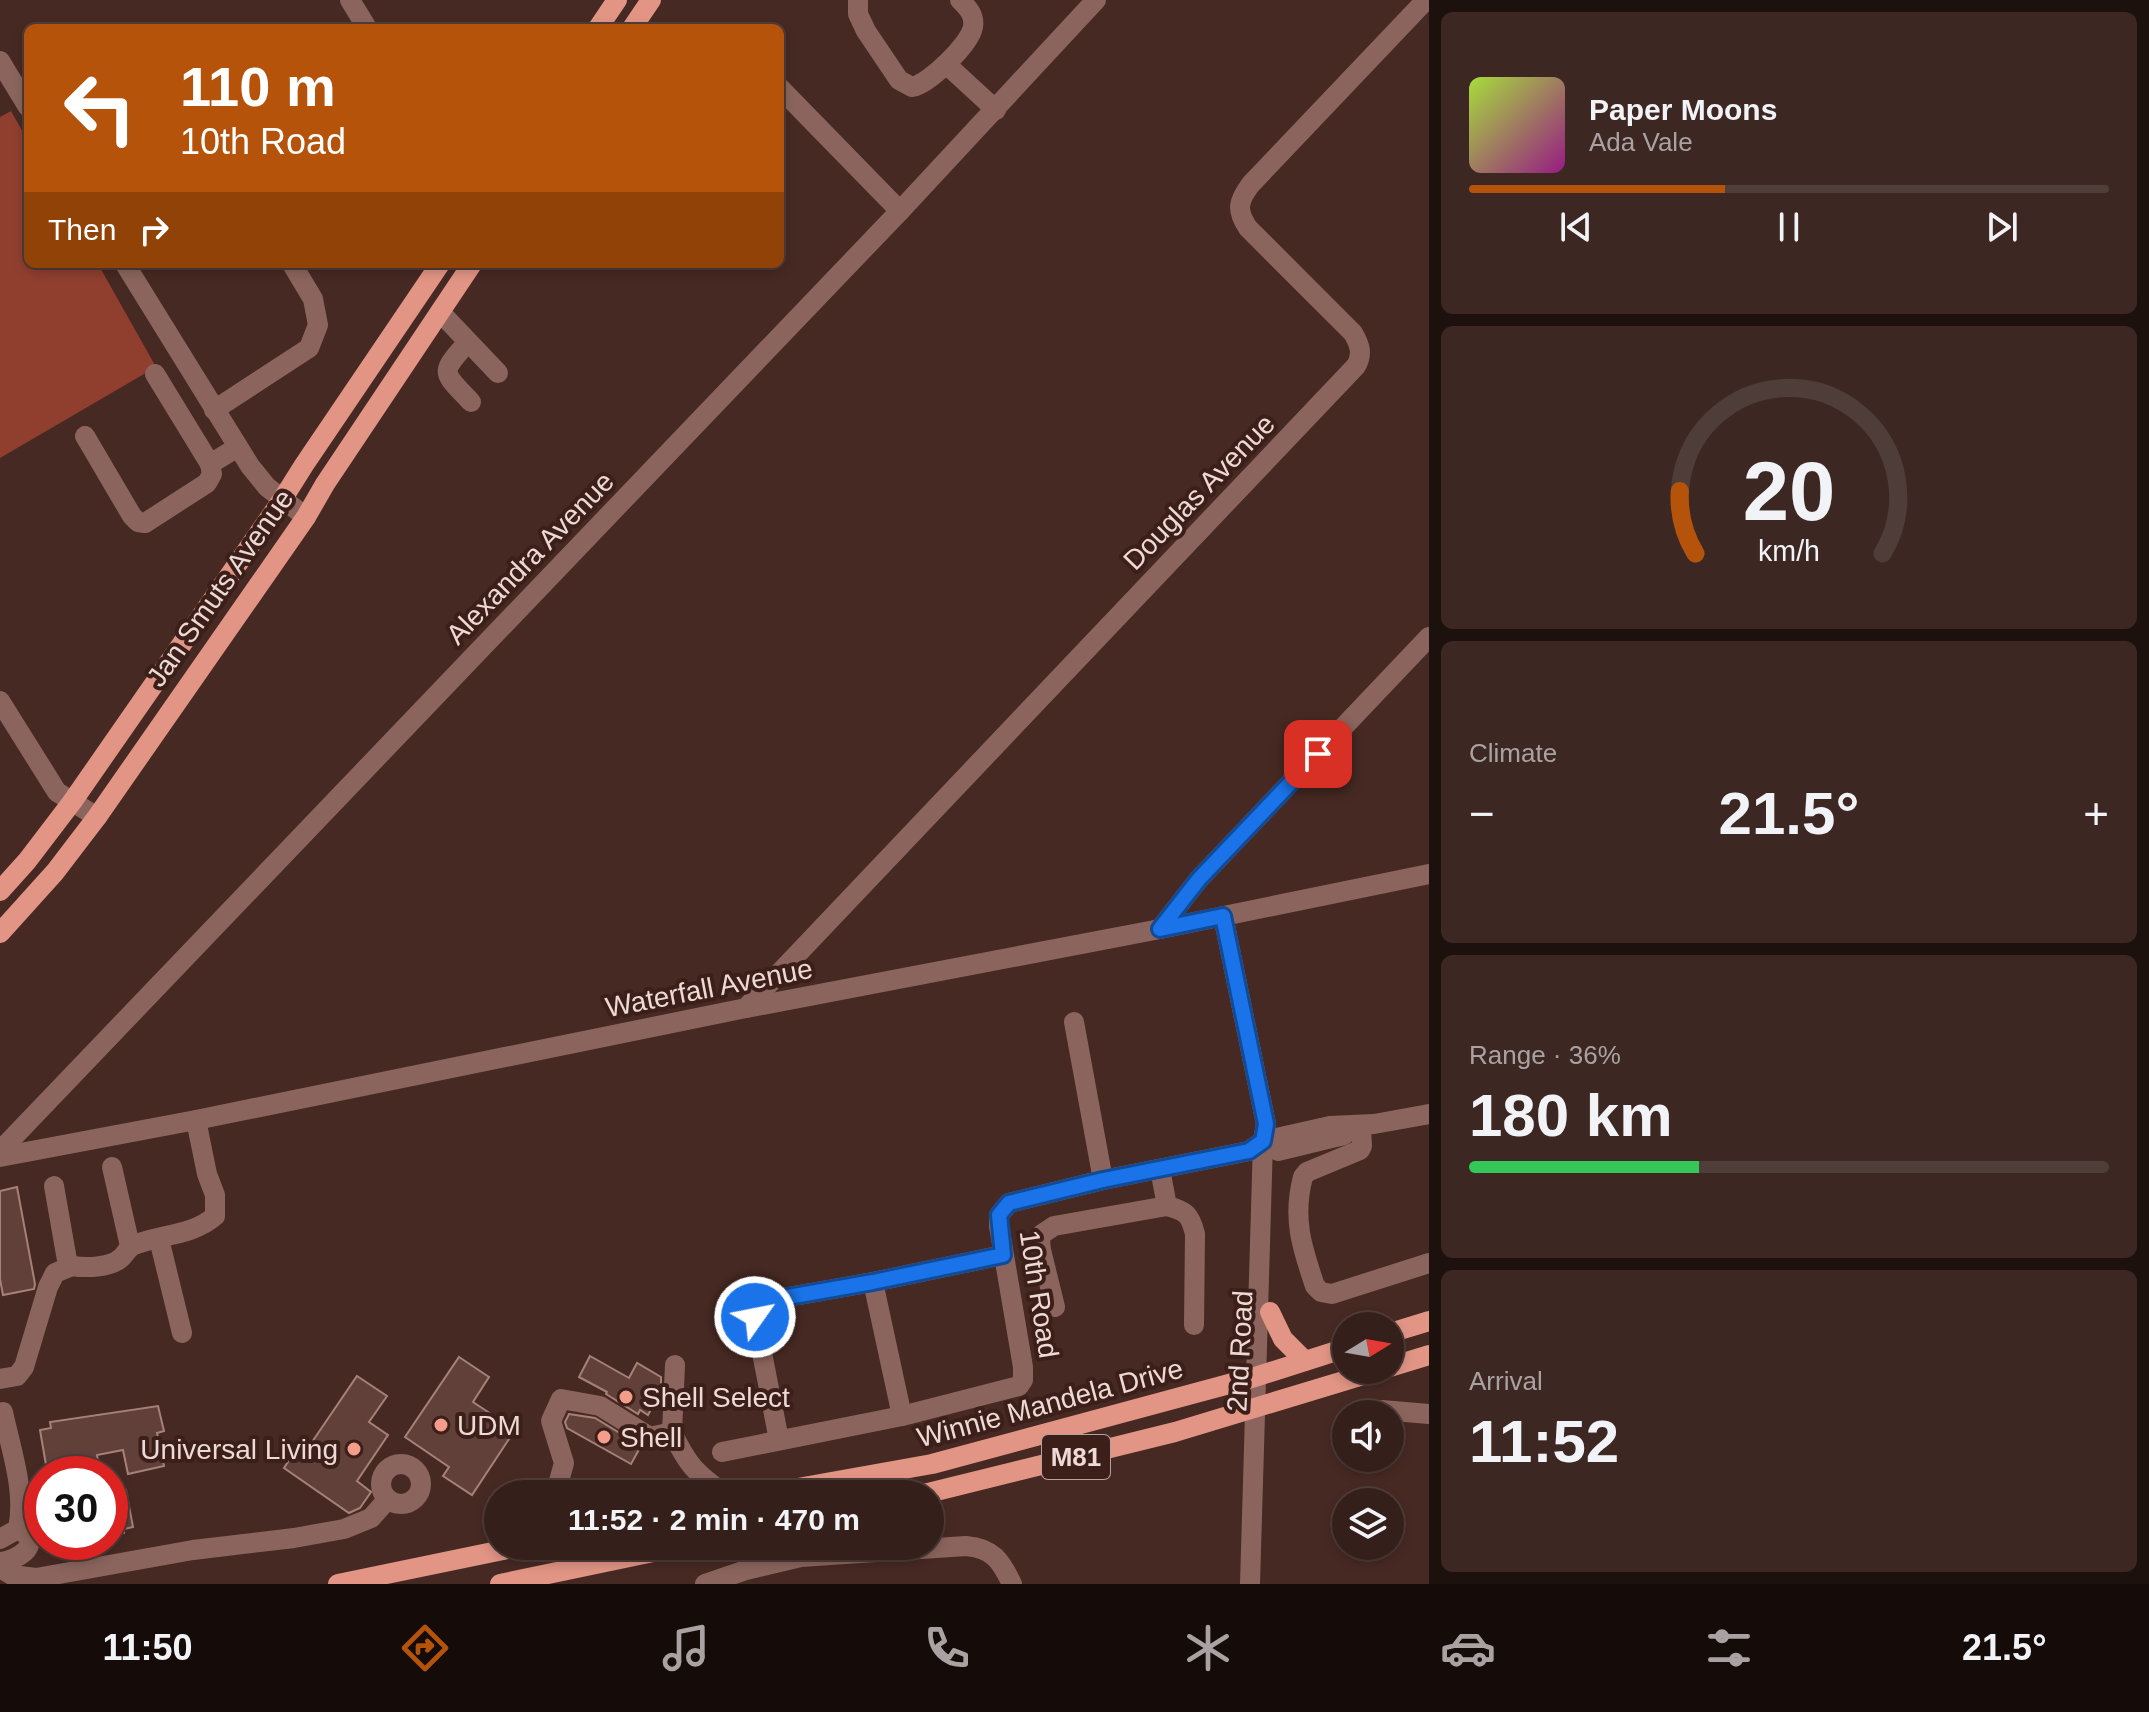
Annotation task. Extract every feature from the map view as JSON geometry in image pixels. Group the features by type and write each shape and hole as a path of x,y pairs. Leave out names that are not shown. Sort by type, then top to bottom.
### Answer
{"main road":[{"path":"601,24 617,0"},
{"path":"635,24 651,0"},
{"name":"Jan Smuts Avenue","path":"0,891 72,802 282,500 437,268"},
{"name":"Jan Smuts Avenue","path":"0,933 55,872 97,817 306,517 469,268"},
{"path":"1270,1312 1283,1339 1305,1361"},
{"path":"1404,1329 1429,1321"},
{"name":"Winnie Mandela Drive","path":"842,1480 932,1464 1332,1352"},
{"path":"1404,1363 1429,1355"},
{"name":"Winnie Mandela Drive","path":"944,1489 1175,1432 1333,1384"},
{"path":"338,1584 484,1554"},
{"path":"500,1584 615,1560"}],"street":[{"path":"350,0 365,24"},
{"path":"858,0 861,21 904,84 912,87 920,85 946,64 972,31 972,14 960,0"},
{"name":"Alexandra Avenue","path":"0,1151 900,211 1096,0"},
{"name":"Douglas Avenue","path":"746,1008 1356,366 1360,347 1353,333 1248,228 1241,218 1240,202 1251,184 1426,0"},
{"path":"0,61 24,100"},
{"path":"946,64 996,110"},
{"path":"784,92 900,211"},
{"path":"127,268 259,478 306,517"},
{"path":"214,410 309,348 318,325 313,299 294,268"},
{"path":"440,312 498,373"},
{"path":"468,342 446,371 448,378 471,402"},
{"path":"85,436 138,522 145,523 207,483 212,474 210,464 155,374"},
{"path":"210,464 238,447"},
{"path":"1160,929 1199,879 1429,637"},
{"path":"0,701 57,792 97,817"},
{"name":"Waterfall Avenue","path":"0,1157 1429,874"},
{"name":"2nd Road","path":"1223,916 1277,1194 1270,1312 1260,1375"},
{"path":"1074,1022 1103,1180"},
{"name":"10th Road","path":"722,1452 902,1416 1019,1386 1023,1380 1023,1367 999,1215 1009,1203 1343,1124 1367,1126 1429,1114"},
{"path":"0,1379 17,1376 24,1367 55,1273 72,1266 96,1267 119,1260 130,1246 205,1225 215,1216 215,1195 207,1174 196,1120"},
{"path":"1367,1126 1360,1150 1307,1172 1303,1177 1298,1231 1315,1286 1321,1292 1332,1294 1429,1263"},
{"name":"2nd Road","path":"1258,1584 1266,1143"},
{"path":"112,1167 130,1246"},
{"path":"1160,1169 1167,1206"},
{"path":"54,1186 67,1260 72,1266"},
{"path":"1055,1307 1041,1250 1042,1234 1054,1226 1167,1206 1187,1214 1195,1234 1194,1325"},
{"path":"159,1239 182,1333"},
{"path":"779,1440 755,1317 758,1306 771,1300 1003,1255"},
{"path":"873,1282 902,1416"},
{"path":"675,1365 672,1432 683,1455 705,1480"},
{"path":"559,1480 564,1463 551,1421 561,1399 600,1406 650,1437 672,1432"},
{"name":"2nd Road","path":"1250,1584 1260,1406"},
{"path":"3,1412 20,1492 21,1512 9,1534 26,1534 28,1539 26,1551 0,1565 12,1575 36,1578 193,1550 344,1529 371,1518 387,1500"},
{"path":"1404,1412 1429,1414"},
{"path":"710,1583 801,1557 966,1546 987,1550 1012,1584"},
{"path":"993,1584 996,1559"}],"shaded area":[{"path":"11,111 24,134 24,268 100,268 156,367 0,458 0,117"}],"building":[{"path":"17,1187 35,1284 34,1289 3,1295 0,1279 0,1191"},
{"path":"590,1356 629,1378 637,1363 661,1377 661,1390 648,1415 640,1410 638,1414 579,1377"},
{"name":"UDM","path":"459,1357 489,1377 473,1402 515,1430 472,1495 443,1476 449,1467 405,1437"},
{"name":"Universal Living","path":"357,1376 387,1396 369,1422 388,1435 357,1481 371,1492 360,1508 349,1513 284,1468 302,1440 310,1445"},
{"path":"158,1406 164,1431 157,1433 164,1466 128,1474 128,1456 124,1456 123,1450 97,1456 44,1456 40,1430 51,1428 50,1422"},
{"path":"569,1414 595,1418 641,1446 631,1464 567,1428 565,1422"},
{"path":"128,1501 133,1527 128,1528"}],"place":[{"name":"Shell Select","path":"626,1397"},
{"name":"UDM","path":"441,1425"},
{"name":"Shell","path":"604,1437"},
{"name":"Universal Living","path":"354,1449"}],"route":[{"path":"755,1317 758,1306 763,1302 1003,1255 999,1215 1009,1203 1103,1180 1249,1151 1263,1141 1266,1124 1223,916 1160,929 1199,879 1318,754"}]}
